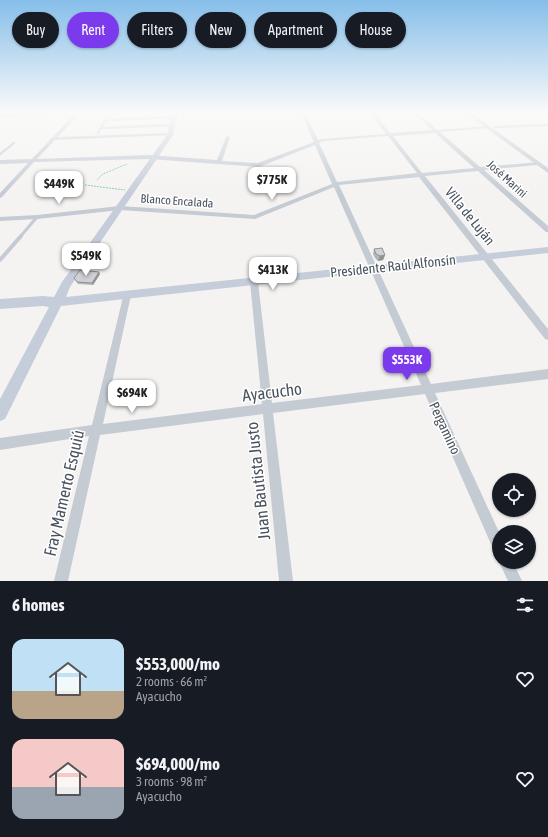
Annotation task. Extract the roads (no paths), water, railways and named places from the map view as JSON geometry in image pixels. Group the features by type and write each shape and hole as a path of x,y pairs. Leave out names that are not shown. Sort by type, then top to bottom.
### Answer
{"main road":[{"path":"0,414 52,302 66,285 133,190 166,140"},
{"name":"Presidente Raúl Alfonsín","path":"0,304 43,301 52,302 127,295 254,282 373,267 548,250"},
{"name":"Presidente Raúl Alfonsín","path":"0,309 40,306 52,302"}],"street":[{"path":"0,196 51,140"},
{"path":"219,161 227,140"},
{"path":"0,162 156,157 259,164 316,141 327,140"},
{"name":"Villa de Luján","path":"393,140 548,336"},
{"name":"José Marini","path":"447,140 548,230"},
{"path":"506,140 548,171"},
{"name":"Pergamino","path":"316,141 492,531"},
{"name":"Blanco Encalada","path":"0,218 37,217 120,208 255,217 335,184 537,163"},
{"name":"Juan Bautista Justo","path":"254,282 286,581"},
{"name":"Fray Mamerto Esquiú","path":"61,581 127,295"},
{"name":"Ayacucho","path":"0,444 95,430 548,374"},
{"path":"509,569 515,581"}],"lane":[{"path":"0,154 14,143"},
{"path":"0,260 37,217"}]}
